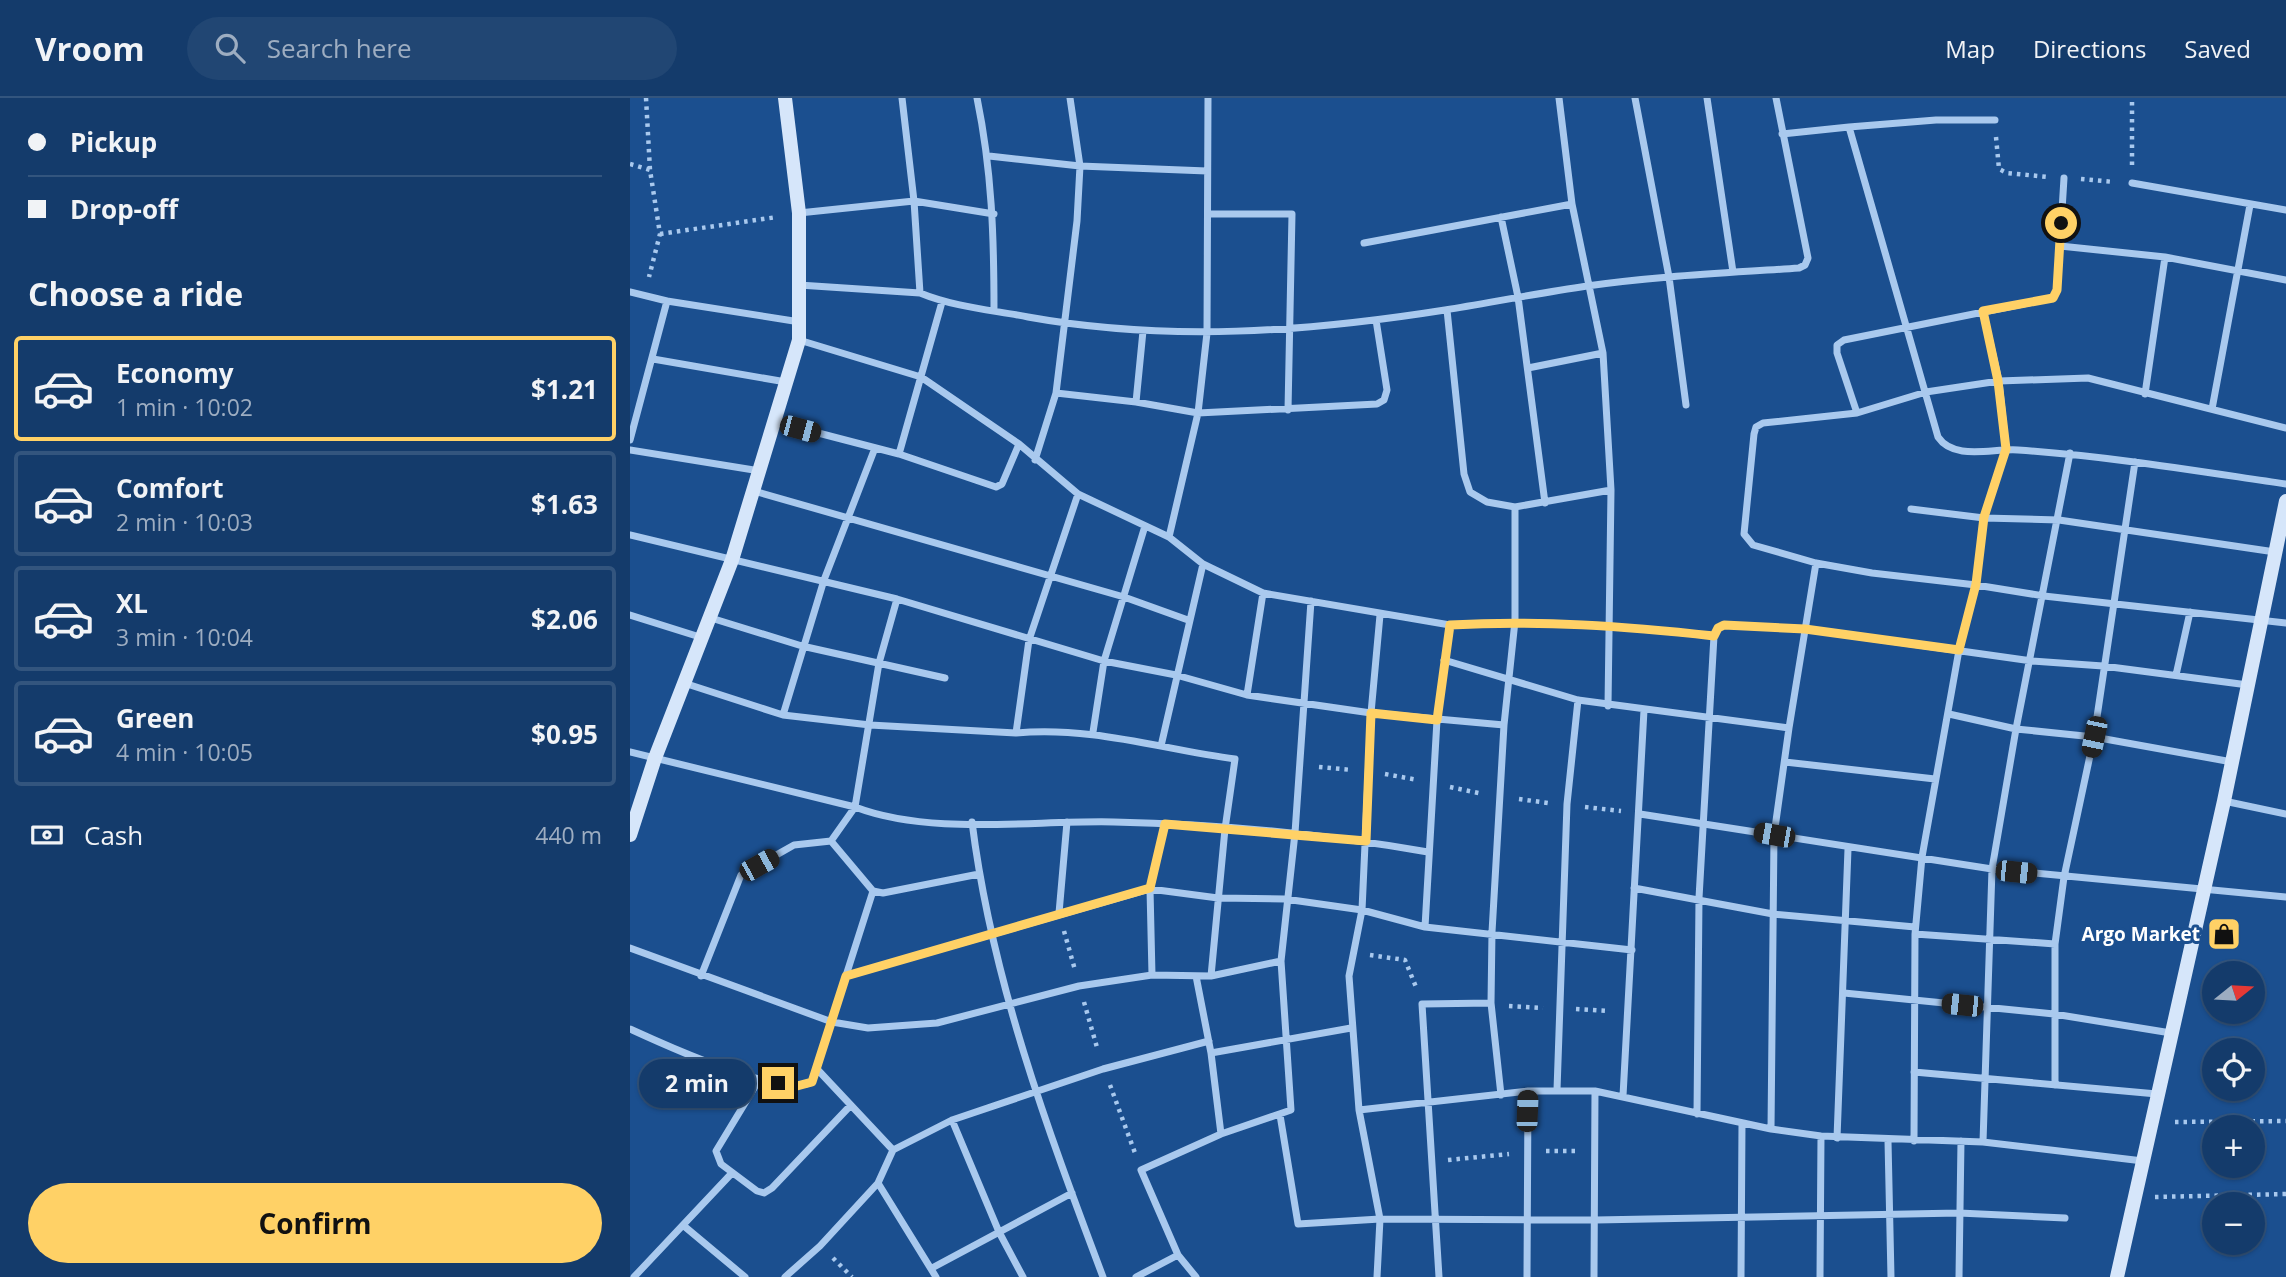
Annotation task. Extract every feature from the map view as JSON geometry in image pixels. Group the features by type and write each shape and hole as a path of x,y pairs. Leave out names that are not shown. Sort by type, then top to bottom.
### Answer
{"street":[{"path":"630,835 655,758 732,560 799,340 799,213 785,98"},
{"path":"902,98 914,201 920,293"},
{"path":"977,98 989,156 994,214 994,311"},
{"path":"1035,460 1056,393 1077,221 1080,166 1070,98"},
{"path":"1168,537 1198,413 1207,333 1208,98"},
{"path":"1559,98 1572,204 1603,353 1611,490 1608,706"},
{"path":"1635,98 1669,277 1686,405"},
{"path":"1706,98 1733,272"},
{"path":"799,285 920,293 942,302 1064,323 1143,331 1207,333 1289,329 1376,320 1588,286 1798,268 1805,265 1808,258 1776,98"},
{"path":"1782,134 1936,120 1995,120"},
{"path":"1849,127 1905,326 1944,445 1951,450 2006,449 2070,453 2286,484"},
{"path":"989,156 1080,166 1207,171"},
{"path":"1857,413 1836,353 1837,345 1844,340 2053,298 2057,290 2064,178"},
{"path":"2132,183 2286,209"},
{"path":"799,213 914,201 994,214"},
{"path":"1364,243 1572,204"},
{"path":"2212,409 2250,205"},
{"path":"1208,214 1292,214 1294,221 1288,410"},
{"path":"1501,217 1518,297 1545,503"},
{"path":"2060,246 2165,257 2286,279"},
{"path":"2145,394 2165,257"},
{"path":"630,292 667,301 800,322"},
{"path":"630,440 667,301"},
{"path":"899,454 942,302"},
{"path":"1447,310 1464,474 1470,492 1487,502 1515,507 1611,490"},
{"path":"1914,1141 1915,931 1922,857 1959,650 1976,584 1984,517 2006,449 1998,381 1983,311"},
{"path":"1056,393 1136,402 1198,413 1377,404 1384,400 1387,390 1376,320"},
{"path":"1136,402 1143,331"},
{"path":"799,340 921,377 1019,444 1078,494 1168,537 1203,564 1263,593 1450,625 1515,621 1609,625 1714,636"},
{"path":"1528,368 1603,353"},
{"path":"653,359 786,382"},
{"path":"2286,428 2088,378 1998,381 1926,393 1857,413 1763,423 1756,427 1754,434 1744,534 1746,541 1816,563 1872,573 1976,584 2044,596 2286,623"},
{"path":"776,422 899,454 1000,487 1019,444"},
{"path":"783,715 824,580 875,448"},
{"path":"630,450 760,471"},
{"path":"1983,1142 1992,869 2016,729 2032,661 2070,453"},
{"path":"2055,1085 2055,944 2064,877 2094,737 2112,603 2136,462"},
{"path":"754,491 1124,597 1188,620"},
{"path":"1016,733 1029,640 1078,494"},
{"path":"2117,1277 2137,1198 2151,1121 2224,801 2286,501"},
{"path":"1501,1095 1491,1003 1492,932 1507,677 1515,621 1515,507"},
{"path":"1911,509 1984,517 2059,520 2275,552"},
{"path":"1093,732 1104,661 1145,526"},
{"path":"630,534 897,599 1104,661 1176,675 1247,695 1371,713 1504,726"},
{"path":"1771,1129 1774,835 1816,563"},
{"path":"1161,746 1203,564"},
{"path":"1247,695 1263,593"},
{"path":"701,976 741,875 794,845 831,841 855,807 879,663 897,599"},
{"path":"1196,1277 1178,1255 1141,1170 1221,1134 1291,1110 1281,961 1285,899 1295,833 1311,601"},
{"path":"2176,675 2190,612"},
{"path":"630,615 703,638"},
{"path":"1377,1277 1380,1219 1359,1110 1350,1028 1349,976 1362,910 1371,713 1380,615"},
{"path":"711,618 802,646 945,678"},
{"path":"1425,927 1437,720 1450,625"},
{"path":"1698,1114 1699,898 1708,718 1714,636 1718,628 1724,625 1805,629 2032,661 2104,666 2248,685"},
{"path":"1444,660 1578,700 1608,706 1789,728"},
{"path":"684,683 783,715 870,725 1016,733 1047,730 1093,732 1235,759 1210,976"},
{"path":"1558,1090 1567,804 1578,700"},
{"path":"1623,1096 1644,710"},
{"path":"1949,714 2016,729 2094,737 2232,762"},
{"path":"630,752 855,807 880,816 972,822 1165,824 1295,833 1366,841 1428,852"},
{"path":"1785,762 1935,779"},
{"path":"2224,801 2286,814"},
{"path":"1640,814 1848,849 1922,857 1992,869 2205,887 2286,897"},
{"path":"972,822 989,933 1009,1003 1036,1092 1103,1277"},
{"path":"1059,913 1068,822"},
{"path":"1152,975 1150,888 1165,824"},
{"path":"831,841 873,891 883,893 979,874"},
{"path":"1837,1138 1848,849"},
{"path":"846,976 1150,888 1218,898 1285,899 1362,910 1425,927 1492,932 1632,950"},
{"path":"1634,888 1699,898 1773,914 2055,944"},
{"path":"630,1029 759,1080 806,1085 812,1082 873,891"},
{"path":"630,948 701,976 832,1021 868,1028 937,1023 1079,986 1152,975 1210,976 1281,961"},
{"path":"1196,976 1211,1053 1221,1134"},
{"path":"1844,993 2054,1014 2171,1033"},
{"path":"1439,1277 1438,1222 1422,1004 1491,1003"},
{"path":"1211,1053 1350,1028"},
{"path":"785,1277 820,1246 878,1184 893,1150 951,1119 1103,1069 1209,1041"},
{"path":"817,1069 893,1150"},
{"path":"1914,1072 2157,1094"},
{"path":"759,1080 716,1151 721,1164 732,1174 764,1193 772,1188 850,1106"},
{"path":"1527,1277 1525,1221 1528,1091"},
{"path":"1359,1110 1528,1091 1595,1091 1771,1129 1821,1136 1888,1141 1983,1142 2144,1161"},
{"path":"1594,1277 1595,1091"},
{"path":"1280,1115 1298,1224 1380,1219 1438,1222 1959,1213 2065,1218"},
{"path":"951,1119 999,1232 1023,1277"},
{"path":"1741,1277 1742,1123"},
{"path":"1820,1277 1821,1136"},
{"path":"1888,1141 1891,1277"},
{"path":"1959,1277 1961,1141"},
{"path":"635,1277 732,1174"},
{"path":"878,1184 936,1277"},
{"path":"932,1268 1072,1194"},
{"path":"684,1226 745,1277"},
{"path":"1136,1277 1178,1255"}],"path":[{"path":"644,295 660,234 650,170 646,98"},
{"path":"1998,169 2007,173 2132,183 2132,98"},
{"path":"630,164 650,170"},
{"path":"660,234 799,213"},
{"path":"1300,766 1368,771 1499,797 1640,814"},
{"path":"1352,953 1405,960 1422,1004"},
{"path":"1103,1069 1141,1170"},
{"path":"2151,1121 2209,1124 2286,1121"},
{"path":"2137,1198 2286,1194"},
{"path":"820,1246 852,1277"}],"place":[{"name":"Argo Market","path":"2224,934"}],"route":[{"path":"778,1083 797,1086 812,1082 846,976 1150,888 1165,824 1366,841 1371,713 1437,720 1450,625 1515,621 1609,625 1714,636 1718,628 1724,625 1751,626 1805,629 1959,650 1976,584 1984,517 2006,449 1998,381 1983,311 2053,298 2057,290 2061,223"}]}
